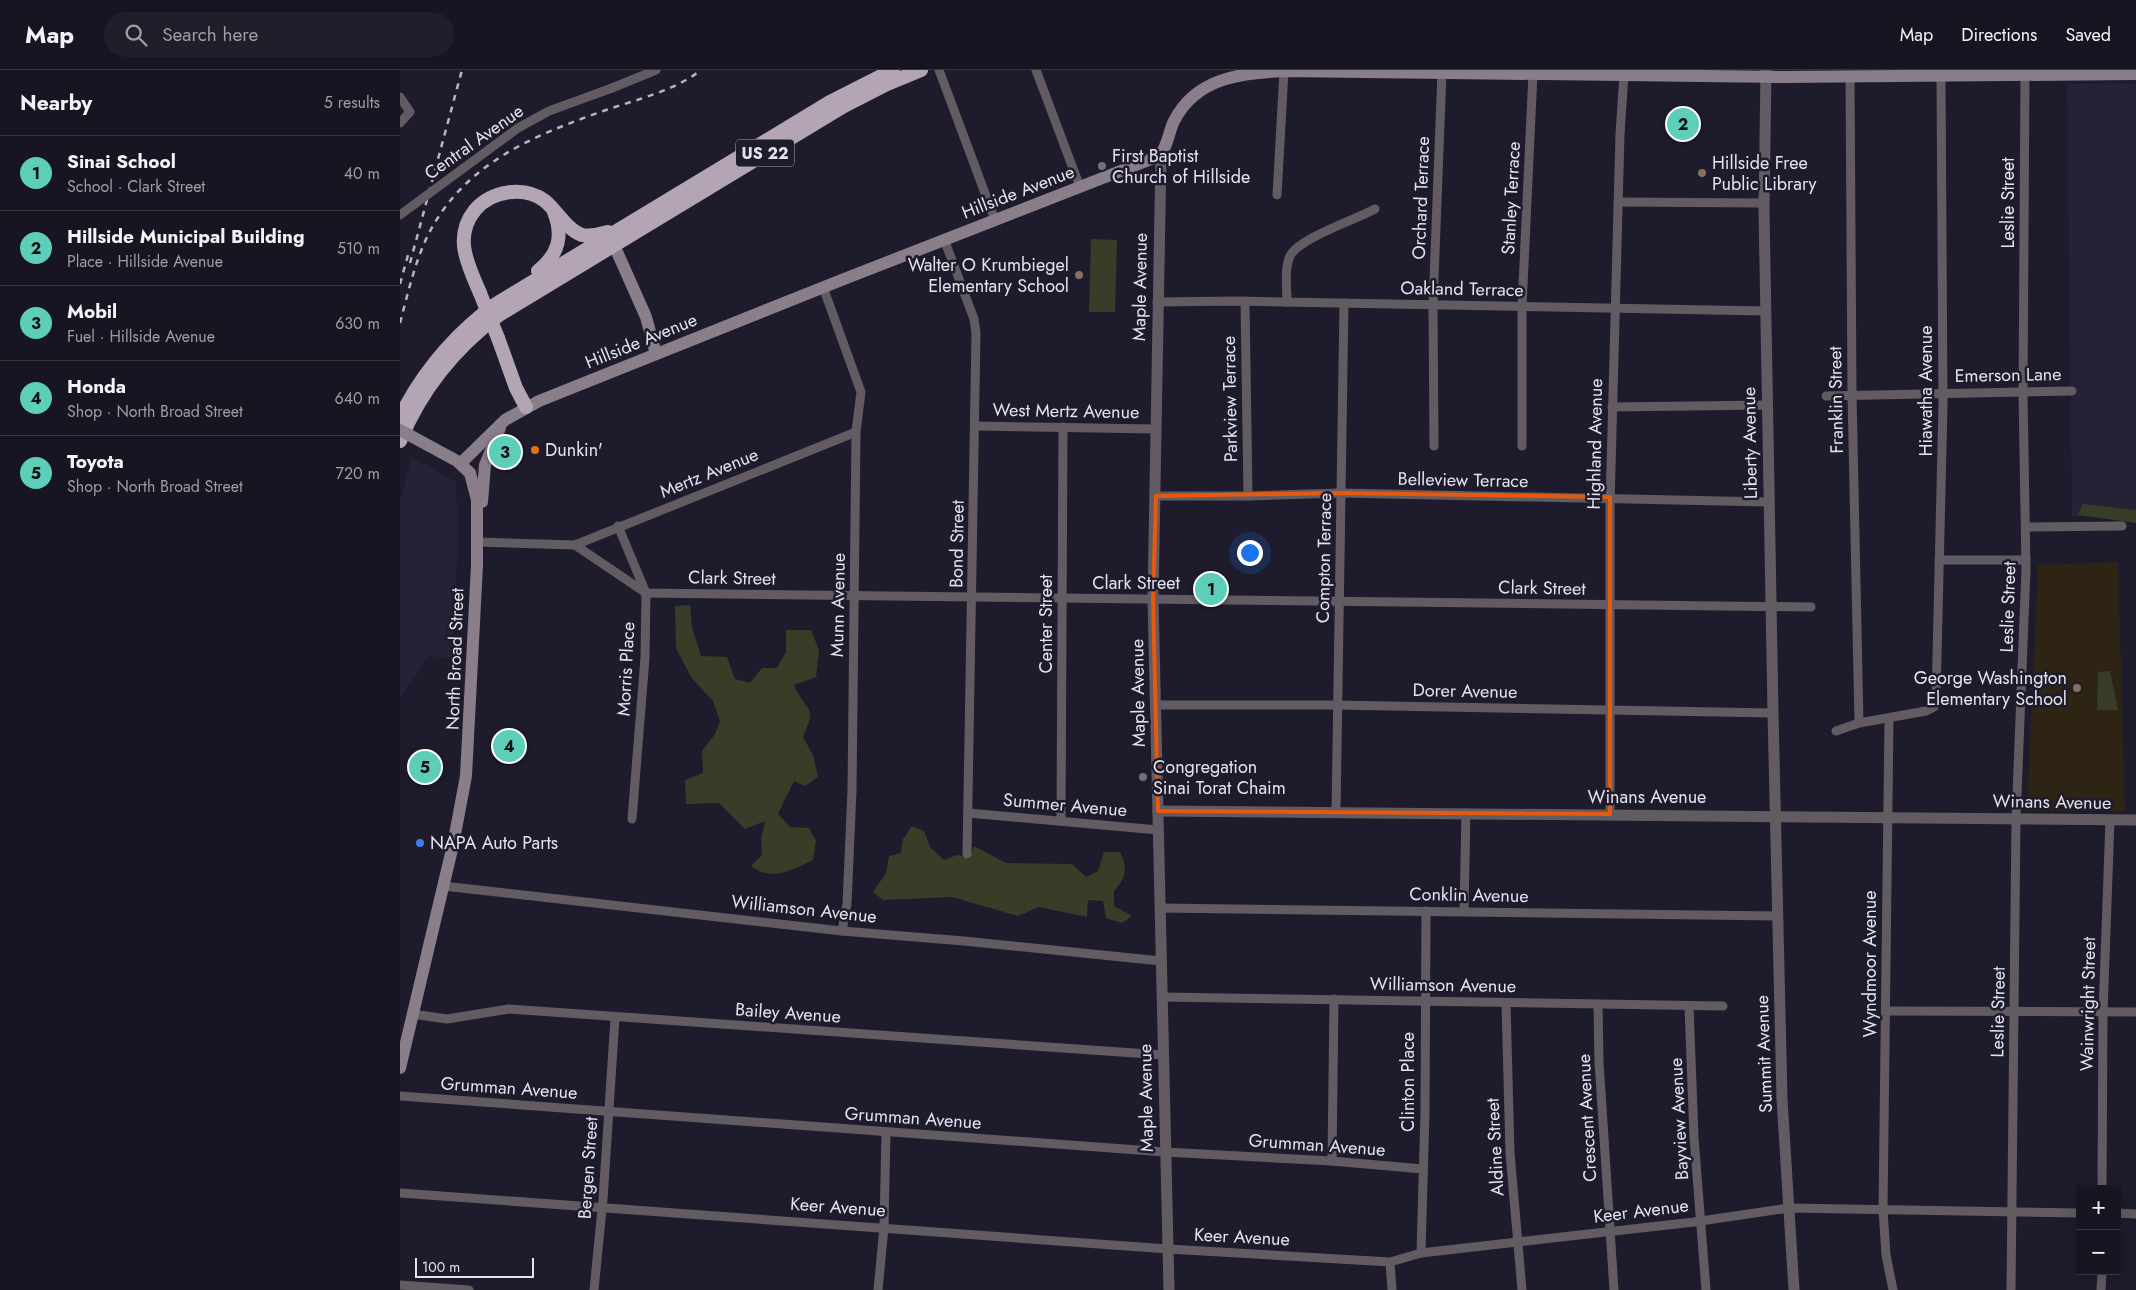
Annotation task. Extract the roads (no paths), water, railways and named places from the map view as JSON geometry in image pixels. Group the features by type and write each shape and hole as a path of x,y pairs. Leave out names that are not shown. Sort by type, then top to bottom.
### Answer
{"highway":[{"name":"US 22","path":"400,417 416,387 443,352 473,322 507,297 842,95 892,70"},
{"name":"US 22","path":"404,436 428,387 445,365 470,338 511,307 844,106 883,86 921,70"},
{"path":"526,407 516,388 467,262 463,242 468,221 478,208 495,196 516,192 537,197 572,229 584,235 592,236 619,229"},
{"path":"507,297 544,266 555,254 560,232 552,209"}],"main road":[{"path":"1161,155 1177,116 1201,90 1232,76 1284,71 1624,74 1766,73 1850,76 2136,74"},
{"name":"Hillside Avenue","path":"461,464 505,420 526,407 823,287 1161,155"},
{"path":"614,244 646,317 656,354"},
{"path":"477,519 484,496 485,465 491,446 505,420"},
{"name":"North Broad Street","path":"400,1068 443,886 467,771 477,542 474,484 470,473 461,464 404,436"}],"street":[{"name":"Central Avenue","path":"400,216 518,128 549,112 656,70"},
{"path":"939,70 995,220"},
{"path":"1036,70 1080,187"},
{"path":"1277,195 1284,71"},
{"name":"Orchard Terrace","path":"1434,446 1433,305 1442,72"},
{"name":"Stanley Terrace","path":"1522,446 1522,307 1533,73"},
{"name":"Liberty Avenue","path":"1766,73 1764,203 1768,502 1777,816"},
{"name":"Highland Avenue","path":"1610,814 1610,497 1618,202 1624,74"},
{"name":"Leslie Street","path":"2011,1290 2016,819 2026,560 2024,391 2025,75"},
{"name":"Franklin Street","path":"1850,76 1852,394 1859,723"},
{"name":"Hiawatha Avenue","path":"1889,719 1926,712 1934,707 1936,699 1942,392 1941,76"},
{"path":"400,97 410,112 400,123"},
{"name":"Maple Avenue","path":"1161,155 1153,600 1169,1290"},
{"path":"1618,202 1764,203"},
{"path":"1287,302 1287,267 1290,255 1297,247 1306,240 1357,219 1375,209"},
{"name":"Bond Street","path":"944,240 976,323 973,597 967,854"},
{"name":"Munn Avenue","path":"823,287 861,392 856,432 855,596 847,904 842,930"},
{"name":"Oakland Terrace","path":"1157,302 1287,302 1766,311"},
{"name":"Parkview Terrace","path":"1244,302 1248,496"},
{"name":"Compton Terrace","path":"1336,812 1344,303"},
{"name":"Emerson Lane","path":"1826,396 1942,392 2072,391"},
{"path":"1612,408 1767,405"},
{"name":"West Mertz Avenue","path":"975,426 1156,429"},
{"name":"Center Street","path":"1061,821 1064,427"},
{"name":"Mertz Avenue","path":"575,545 618,526 856,432"},
{"name":"Belleview Terrace","path":"1156,496 1341,493 1559,498 1610,497 1768,502"},
{"name":"Morris Place","path":"618,526 646,593 645,658 632,820"},
{"path":"2026,527 2122,526"},
{"path":"477,542 575,545 646,593"},
{"path":"1939,560 2026,560"},
{"name":"Clark Street","path":"646,593 1153,600 1339,600 1811,608"},
{"name":"Dorer Avenue","path":"1156,705 1338,705 1773,713"},
{"path":"1836,731 1859,723 1889,719"},
{"name":"Wyndmoor Avenue","path":"1889,719 1883,1210 1886,1255 1893,1290"},
{"name":"Winans Avenue","path":"1158,811 2136,820"},
{"name":"Summer Avenue","path":"968,813 1158,830"},
{"path":"1464,911 1466,814"},
{"name":"Summit Avenue","path":"1777,816 1782,1099 1794,1290"},
{"name":"Wainwright Street","path":"2102,1185 2103,1013 2110,820"},
{"name":"Williamson Avenue","path":"443,886 842,930 964,940 1161,962"},
{"name":"Conklin Avenue","path":"1160,908 1778,916"},
{"name":"Clinton Place","path":"1420,1253 1423,1169 1426,911"},
{"name":"Williamson Avenue","path":"1162,997 1723,1006"},
{"path":"1332,1161 1334,999"},
{"name":"Aldine Street","path":"1506,1002 1510,1153 1522,1290"},
{"name":"Crescent Avenue","path":"1598,1004 1599,1062 1614,1290"},
{"name":"Bayview Avenue","path":"1689,1006 1694,1137 1706,1290"},
{"name":"Bailey Avenue","path":"412,1014 447,1020 509,1009 1163,1056"},
{"path":"1886,1011 2136,1012"},
{"name":"Bergen Street","path":"594,1290 602,1207 615,1018"},
{"name":"Grumman Avenue","path":"400,1096 1165,1152 1332,1161 1423,1169"},
{"path":"878,1290 884,1227 886,1132"},
{"name":"Keer Avenue","path":"400,1194 884,1227 1168,1249 1390,1262 1420,1253 1518,1243 1789,1208 2076,1213"},
{"path":"2121,1213 2136,1214"},
{"path":"1390,1262 1392,1290"},
{"path":"2102,1275 2102,1290"},
{"path":"400,1285 469,1290"}],"railway":[{"path":"410,263 462,70"},
{"path":"400,323 416,266 429,233 444,208 462,187 483,169 529,141 606,110 668,89 701,70"},
{"path":"400,284 408,255"}],"place":[{"name":"Hillside Municipal Building","path":"1683,124"},
{"name":"First Baptist Church of Hillside","path":"1102,166"},
{"name":"Hillside Free Public Library","path":"1702,173"},
{"name":"Walter O Krumbiegel Elementary School","path":"1079,275"},
{"name":"Dunkin'","path":"535,450"},
{"name":"Mobil","path":"505,452"},
{"name":"Sinai School","path":"1211,589"},
{"name":"George Washington Elementary School","path":"2077,688"},
{"name":"Honda","path":"509,746"},
{"name":"Toyota","path":"425,767"},
{"name":"Congregation Sinai Torat Chaim","path":"1143,777"},
{"name":"NAPA Auto Parts","path":"420,843"}]}
